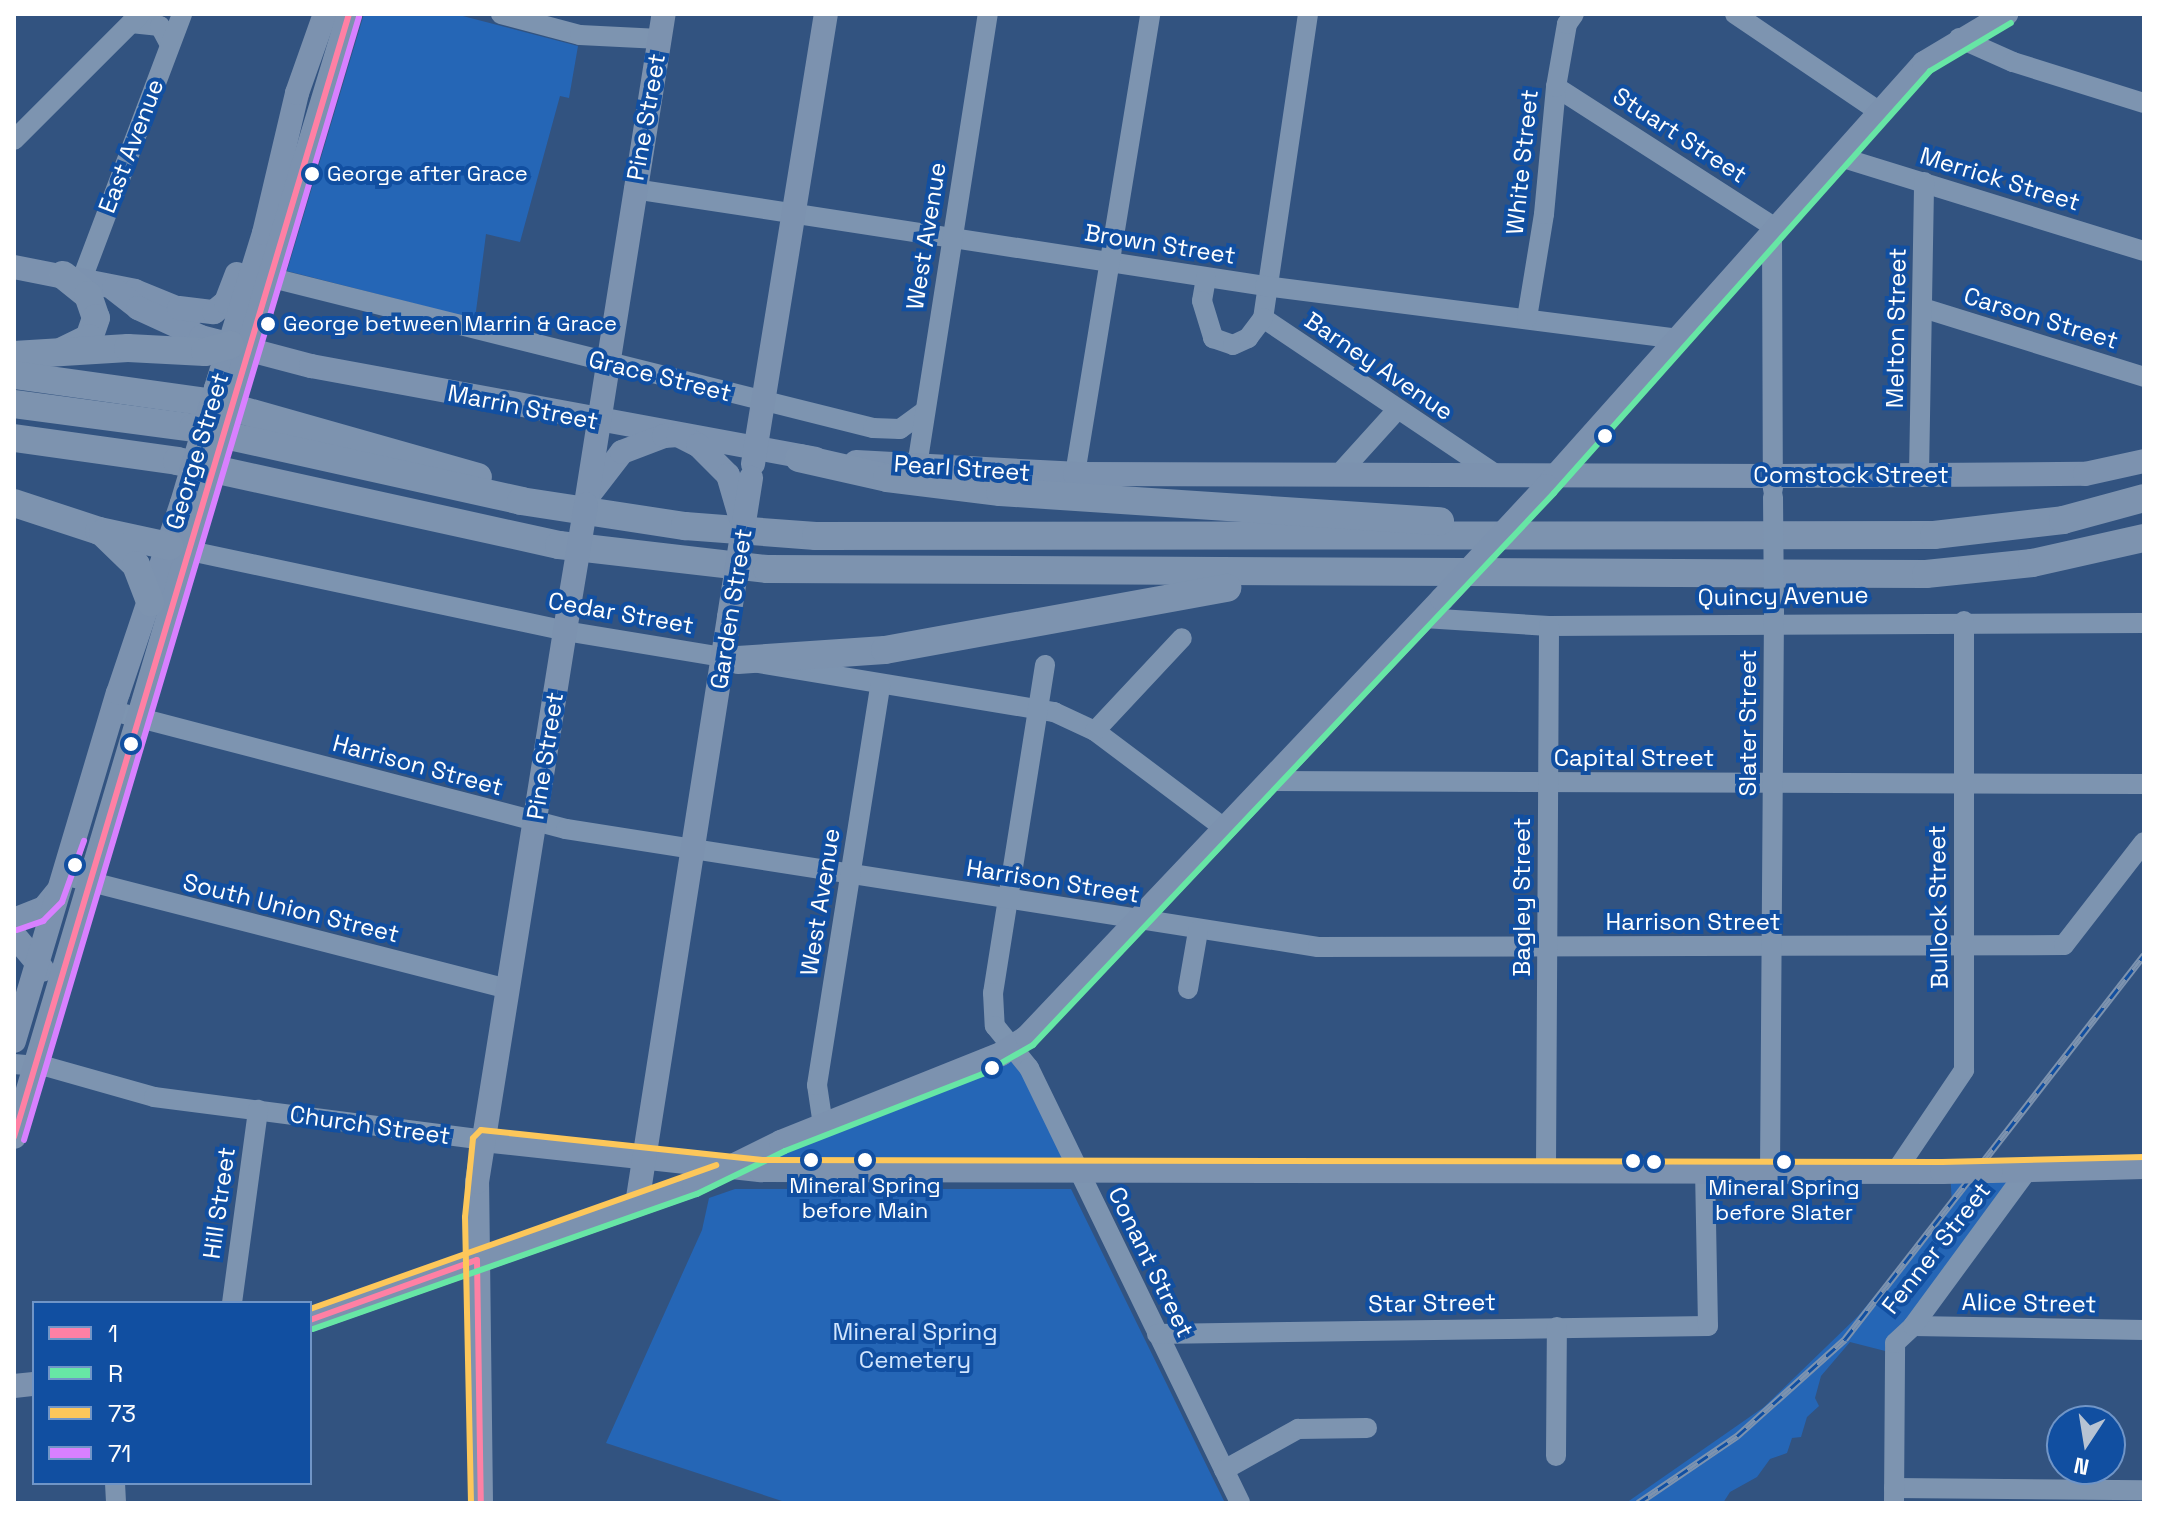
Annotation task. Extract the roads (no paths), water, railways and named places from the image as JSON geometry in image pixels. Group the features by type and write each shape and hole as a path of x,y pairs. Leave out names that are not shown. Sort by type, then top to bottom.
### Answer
{"highway":[{"path":"57,352 84,342 96,318 88,295 72,277"},
{"path":"14,355 145,348 205,352 239,347"},
{"path":"14,375 144,390 249,410 467,471 521,501"},
{"path":"14,404 206,430 521,501 685,526 826,537 1960,534 2063,520 2144,498"},
{"path":"14,438 153,456 559,545 716,566 872,573 1926,574 2032,563 2144,538"},
{"path":"799,458 887,478 1000,492 1203,502 1644,537"},
{"path":"14,503 103,532 179,548"},
{"path":"103,532 136,565 150,602"},
{"path":"730,659 885,650 1139,601 1334,574"}],"main road":[{"name":"George Street","path":"261,275 287,129 325,14"},
{"name":"George Street","path":"14,1137 25,1064 52,1015 89,891 140,719 191,505 261,275 349,14"},
{"name":"Pine Street","path":"481,1503 476,1200 483,1140 586,504 603,458 598,421 664,14"},
{"path":"603,458 642,441 678,435 707,451 740,477 756,450 826,14"},
{"path":"312,1319 730,1169 823,1125 1009,1048 1027,1037 1442,599 1681,339 1924,63 1959,38 2006,14"},
{"path":"179,308 207,313 226,302 287,129"},
{"path":"14,267 146,294 208,323 239,347"},
{"path":"114,289 149,314 239,347"},
{"name":"Marrin Street","path":"239,347 332,371 799,458"},
{"name":"Pearl Street","path":"799,458 1075,474 1495,474 1551,480"},
{"name":"Comstock Street","path":"1551,480 1773,486 1919,474 2085,474 2144,461"},
{"name":"Garden Street","path":"637,1204 694,850 730,659 729,617 742,538 740,477"},
{"name":"George Street","path":"14,1041 113,711 150,602 179,548"},
{"path":"14,920 44,908 62,880"},
{"path":"14,935 38,961 52,1015"},
{"name":"Church Street","path":"483,1140 730,1169 1077,1172 1546,1168 1942,1172 2144,1167"}],"street":[{"name":"East Avenue","path":"72,277 182,14"},
{"path":"501,14 580,35 660,39"},
{"name":"West Avenue","path":"917,466 988,14"},
{"path":"1075,474 1150,14"},
{"path":"1206,278 1202,301 1213,338 1233,345 1248,338 1263,318 1265,286 1308,14"},
{"name":"White Street","path":"1527,318 1544,214 1556,87 1567,24 1574,14"},
{"path":"1735,14 1880,112"},
{"path":"14,140 135,19 160,26 170,45"},
{"path":"1959,38 2013,62 2144,103"},
{"name":"Stuart Street","path":"1556,87 1774,231"},
{"name":"Merrick Street","path":"1840,157 2144,251"},
{"name":"Melton Street","path":"1919,474 1924,182"},
{"name":"Brown Street","path":"634,189 1206,278 1681,339"},
{"name":"Slater Street","path":"1770,1171 1774,231"},
{"path":"1750,259 1772,275"},
{"name":"Grace Street","path":"261,275 890,431 925,411"},
{"name":"Carson Street","path":"1923,308 2144,377"},
{"name":"Barney Avenue","path":"1263,318 1495,474"},
{"path":"1340,473 1397,410"},
{"name":"Cedar Street","path":"179,548 565,631 880,686 1039,709 1095,731 1224,828"},
{"name":"Quincy Avenue","path":"1424,618 1549,626 1774,614 2144,623"},
{"name":"Bullock Street","path":"1896,1171 1964,1070 1964,621"},
{"name":"Bagley Street","path":"1546,1168 1549,626"},
{"path":"1095,731 1182,638"},
{"name":"Conant Street","path":"1045,665 992,1007 997,1035 1029,1068 1240,1503"},
{"name":"West Avenue","path":"823,1125 817,1085 880,686"},
{"name":"Harrison Street","path":"113,711 534,822 1198,931 1318,947 1966,948 2064,945 2144,842"},
{"name":"Capital Street","path":"1268,781 1548,785 2144,784"},
{"name":"South Union Street","path":"62,880 89,891 508,989"},
{"path":"1188,989 1198,931"},
{"name":"Church Street","path":"25,1064 154,1097 483,1140"},
{"name":"Hill Street","path":"232,1301 258,1110"},
{"name":"Star Street","path":"1157,1334 1708,1326 1705,1171"},
{"name":"Fenner Street","path":"1894,1496 1895,1343 1913,1326 2027,1171"},
{"name":"Alice Street","path":"1913,1326 2144,1330"},
{"path":"1556,1456 1557,1327"},
{"path":"1224,1470 1298,1429 1367,1428"},
{"path":"1894,1496 2144,1490"}],"railway":[{"path":"1638,1503 1737,1436 1845,1339 2144,955"}],"place":[{"name":"George after Grace","path":"312,174"},
{"name":"George between Marrin & Grace","path":"268,324"},
{"name":"Mineral Spring before Main","path":"865,1160"},
{"name":"Mineral Spring before Slater","path":"1784,1162"}],"park label":[{"name":"Mineral Spring Cemetery","path":"915,1346"}]}
